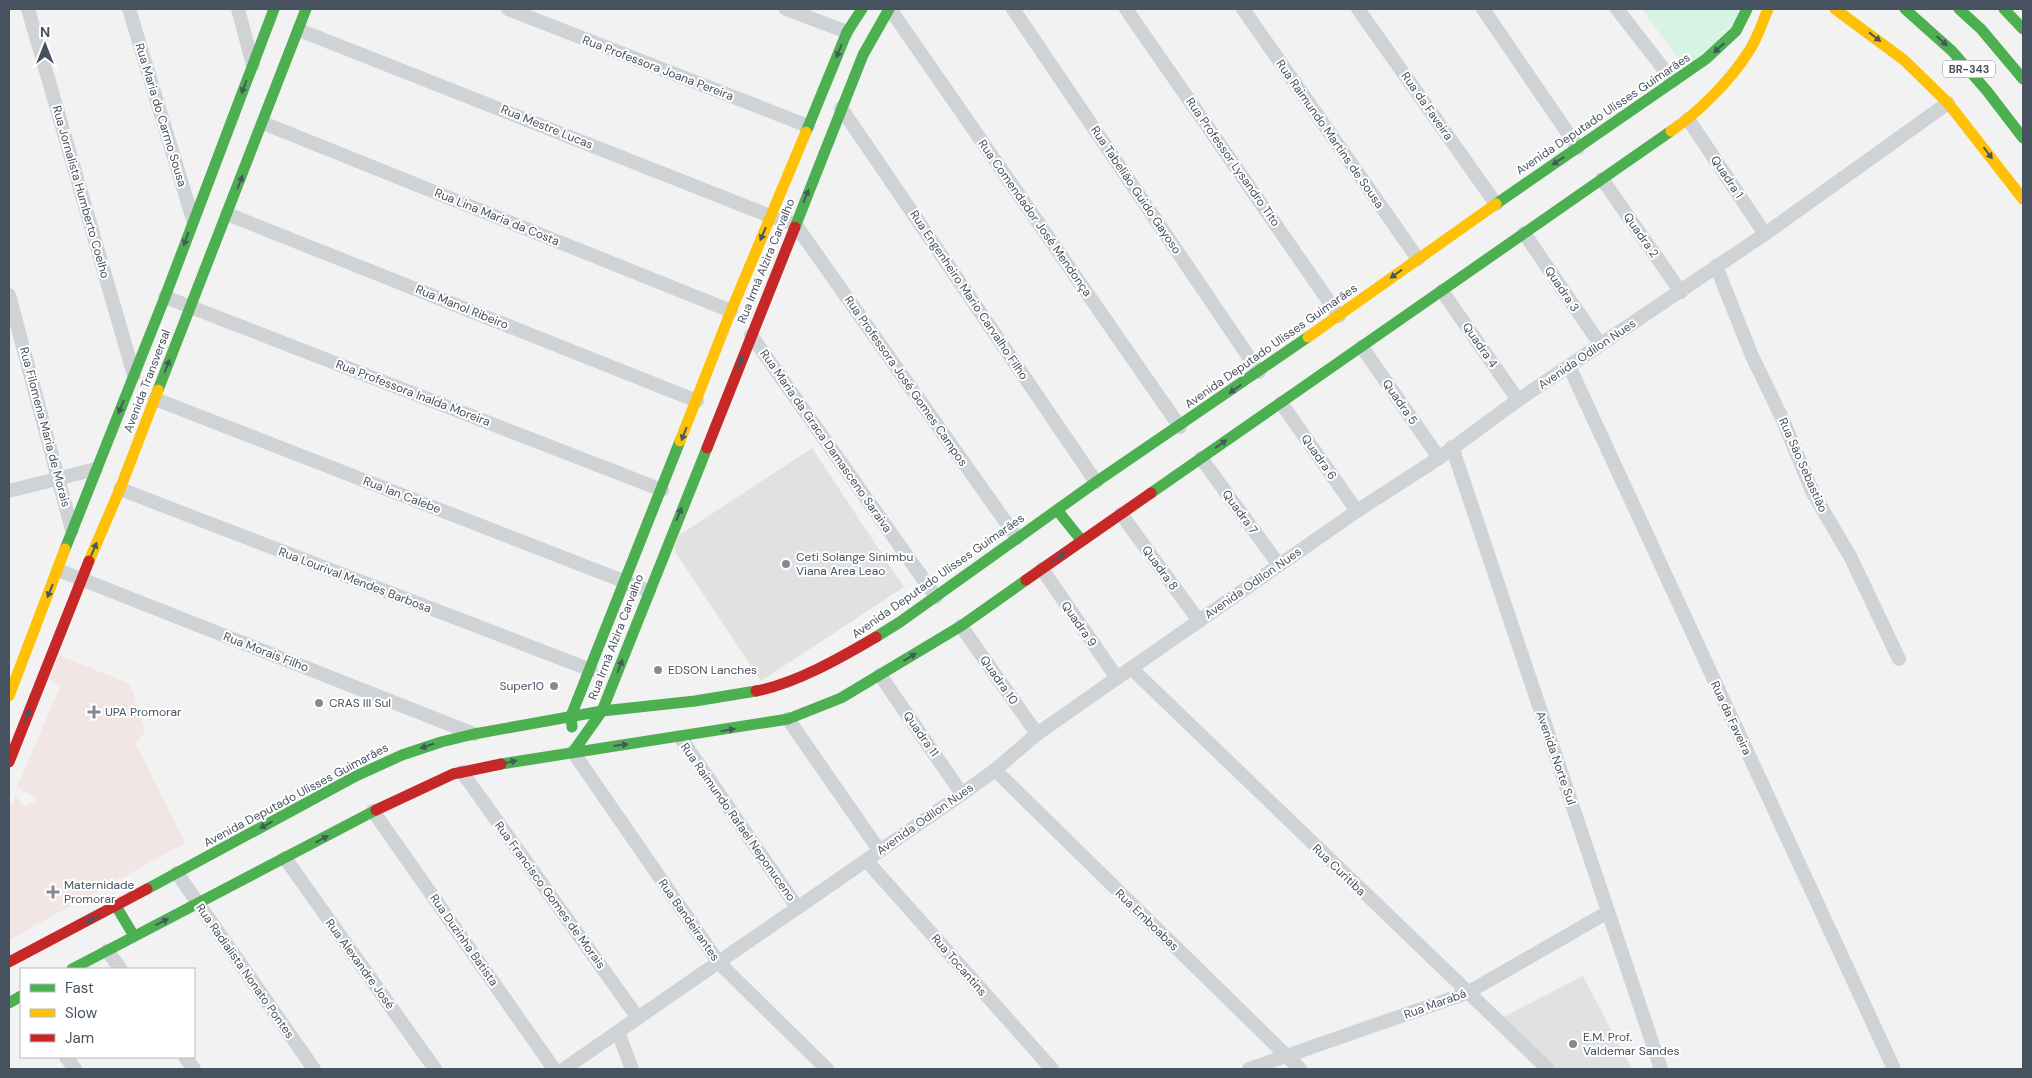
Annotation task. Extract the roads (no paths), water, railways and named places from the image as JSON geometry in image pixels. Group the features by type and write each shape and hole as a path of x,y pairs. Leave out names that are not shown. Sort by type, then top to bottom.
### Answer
{"main road":[{"name":"Avenida Transversal","path":"9,696 72,530 165,297 274,9"},
{"name":"Avenida Transversal","path":"9,762 81,579 120,489 306,9"},
{"name":"Rua Irmã Alzira Carvalho","path":"573,752 571,716 626,582 731,310 847,32 862,9"},
{"name":"Rua Irmã Alzira Carvalho","path":"573,752 602,711 841,108 863,55 890,9"},
{"name":"Avenida Deputado Ulisses Guimarães","path":"9,962 356,776 402,755 441,742 474,734 571,716 695,701 766,689 813,671 853,651 936,597 1096,482 1180,427 1673,81 1710,69 1745,17 1747,9"},
{"path":"74,968 373,812 453,774 514,761 788,719 842,698 961,626 1688,119 1717,91 1749,51 1768,9"},
{"path":"1835,9 1904,60 1948,104 2023,199"},
{"name":"BR-343","path":"1906,9 1952,51 1987,91 2023,138"},
{"name":"BR-343","path":"1959,9 1981,29 2023,78"},
{"path":"2004,9 2023,29"},
{"path":"1710,69 1717,91"},
{"path":"1058,510 1082,541"},
{"path":"116,906 134,936"},
{"path":"9,1003 20,997"}],"street":[{"name":"Rua Jornalista Humberto Coelho","path":"28,9 134,376"},
{"name":"Rua Maria do Carmo Sousa","path":"129,9 193,220"},
{"path":"238,9 253,65"},
{"name":"Rua Professora Joana Pereira","path":"508,9 808,126"},
{"path":"786,9 847,32"},
{"name":"Rua Comendador José Mendonça","path":"890,9 1180,427"},
{"name":"Rua Tabelião Guido Gayoso","path":"1013,9 1259,372"},
{"name":"Rua Professor Lysandro Tito","path":"1126,9 1339,316"},
{"name":"Rua Raimundo Martins de Sousa","path":"1243,9 1418,259"},
{"name":"Rua da Faveira","path":"1358,9 1496,204"},
{"path":"1483,9 1578,148"},
{"path":"1617,9 1673,81"},
{"name":"Rua Mestre Lucas","path":"299,30 770,216 795,224"},
{"name":"Avenida Odilon Nues","path":"564,1069 962,794 1037,734 1357,510 1439,458 1518,400 1681,292 1948,104"},
{"name":"Rua Engenheiro Mario Carvalho Filho","path":"841,108 1096,482"},
{"name":"Quadra 1","path":"1688,119 1765,234"},
{"name":"Rua Lina Maria da Costa","path":"263,123 731,310"},
{"name":"Quadra 2","path":"1602,179 1681,292"},
{"name":"Rua Manol Ribeiro","path":"227,214 697,401"},
{"name":"Rua Professora José Gomes Campos","path":"795,224 1017,538"},
{"name":"Quadra 3","path":"1524,233 1600,344"},
{"name":"Rua São Sebastião","path":"1716,266 1752,356 1782,418 1813,493 1852,558 1899,659"},
{"name":"Quadra 4","path":"1442,290 1518,400"},
{"name":"Rua Filomena Maria de Morais","path":"9,295 60,478 72,530"},
{"name":"Rua Professora Inalda Moreira","path":"165,297 662,490"},
{"name":"Rua Maria da Graca Damasceno Saraiva","path":"751,335 936,597"},
{"name":"Quadra 5","path":"1362,346 1439,458"},
{"name":"Rua da Faveira","path":"1569,366 1894,1069"},
{"name":"Rua Ian Calebe","path":"155,399 649,591"},
{"name":"Quadra 6","path":"1280,403 1357,510"},
{"name":"Avenida Norte Sul","path":"1452,447 1661,1069"},
{"name":"Quadra 7","path":"1201,458 1279,565"},
{"path":"9,491 96,469"},
{"name":"Rua Lourival Mendes Barbosa","path":"120,489 591,670"},
{"name":"Quadra 8","path":"1121,514 1199,621"},
{"name":"Quadra 9","path":"1042,569 1117,678"},
{"name":"Rua Morais Filho","path":"58,570 474,734"},
{"name":"Quadra 10","path":"961,626 1037,734"},
{"name":"Rua Curitiba","path":"1132,669 1548,1069"},
{"name":"Quadra 11","path":"880,675 962,794"},
{"path":"788,719 879,850"},
{"name":"Rua Raimundo Rafael Neponuceno","path":"680,737 797,907"},
{"name":"Rua Bandeirantes","path":"573,752 718,963 828,1069"},
{"name":"Rua Emboabas","path":"994,770 1300,1069"},
{"name":"Rua Francisco Gomes de Morais","path":"462,772 638,1018"},
{"name":"Rua Duzinha Batista","path":"373,812 554,1069"},
{"name":"Rua Alexandre José","path":"285,858 435,1069"},
{"name":"Rua Tocantins","path":"866,860 1052,1069"},
{"name":"Rua Radialista Nonato Pontes","path":"178,873 314,1069"},
{"name":"Rua Marabá","path":"1248,1069 1468,993 1608,912"},
{"path":"108,951 120,968"},
{"path":"618,1032 632,1069"},
{"path":"67,1058 76,1069"},
{"path":"186,1058 194,1069"}],"place":[{"name":"Ceti Solange Sinimbu Viana Area Leao","path":"786,564"},
{"name":"EDSON Lanches","path":"658,670"},
{"name":"Super10","path":"554,686"},
{"name":"CRAS III Sul","path":"319,703"},
{"name":"UPA Promorar","path":"94,712"},
{"name":"Maternidade Promorar","path":"53,892"},
{"name":"E.M. Prof. Valdemar Sandes","path":"1573,1044"}]}
